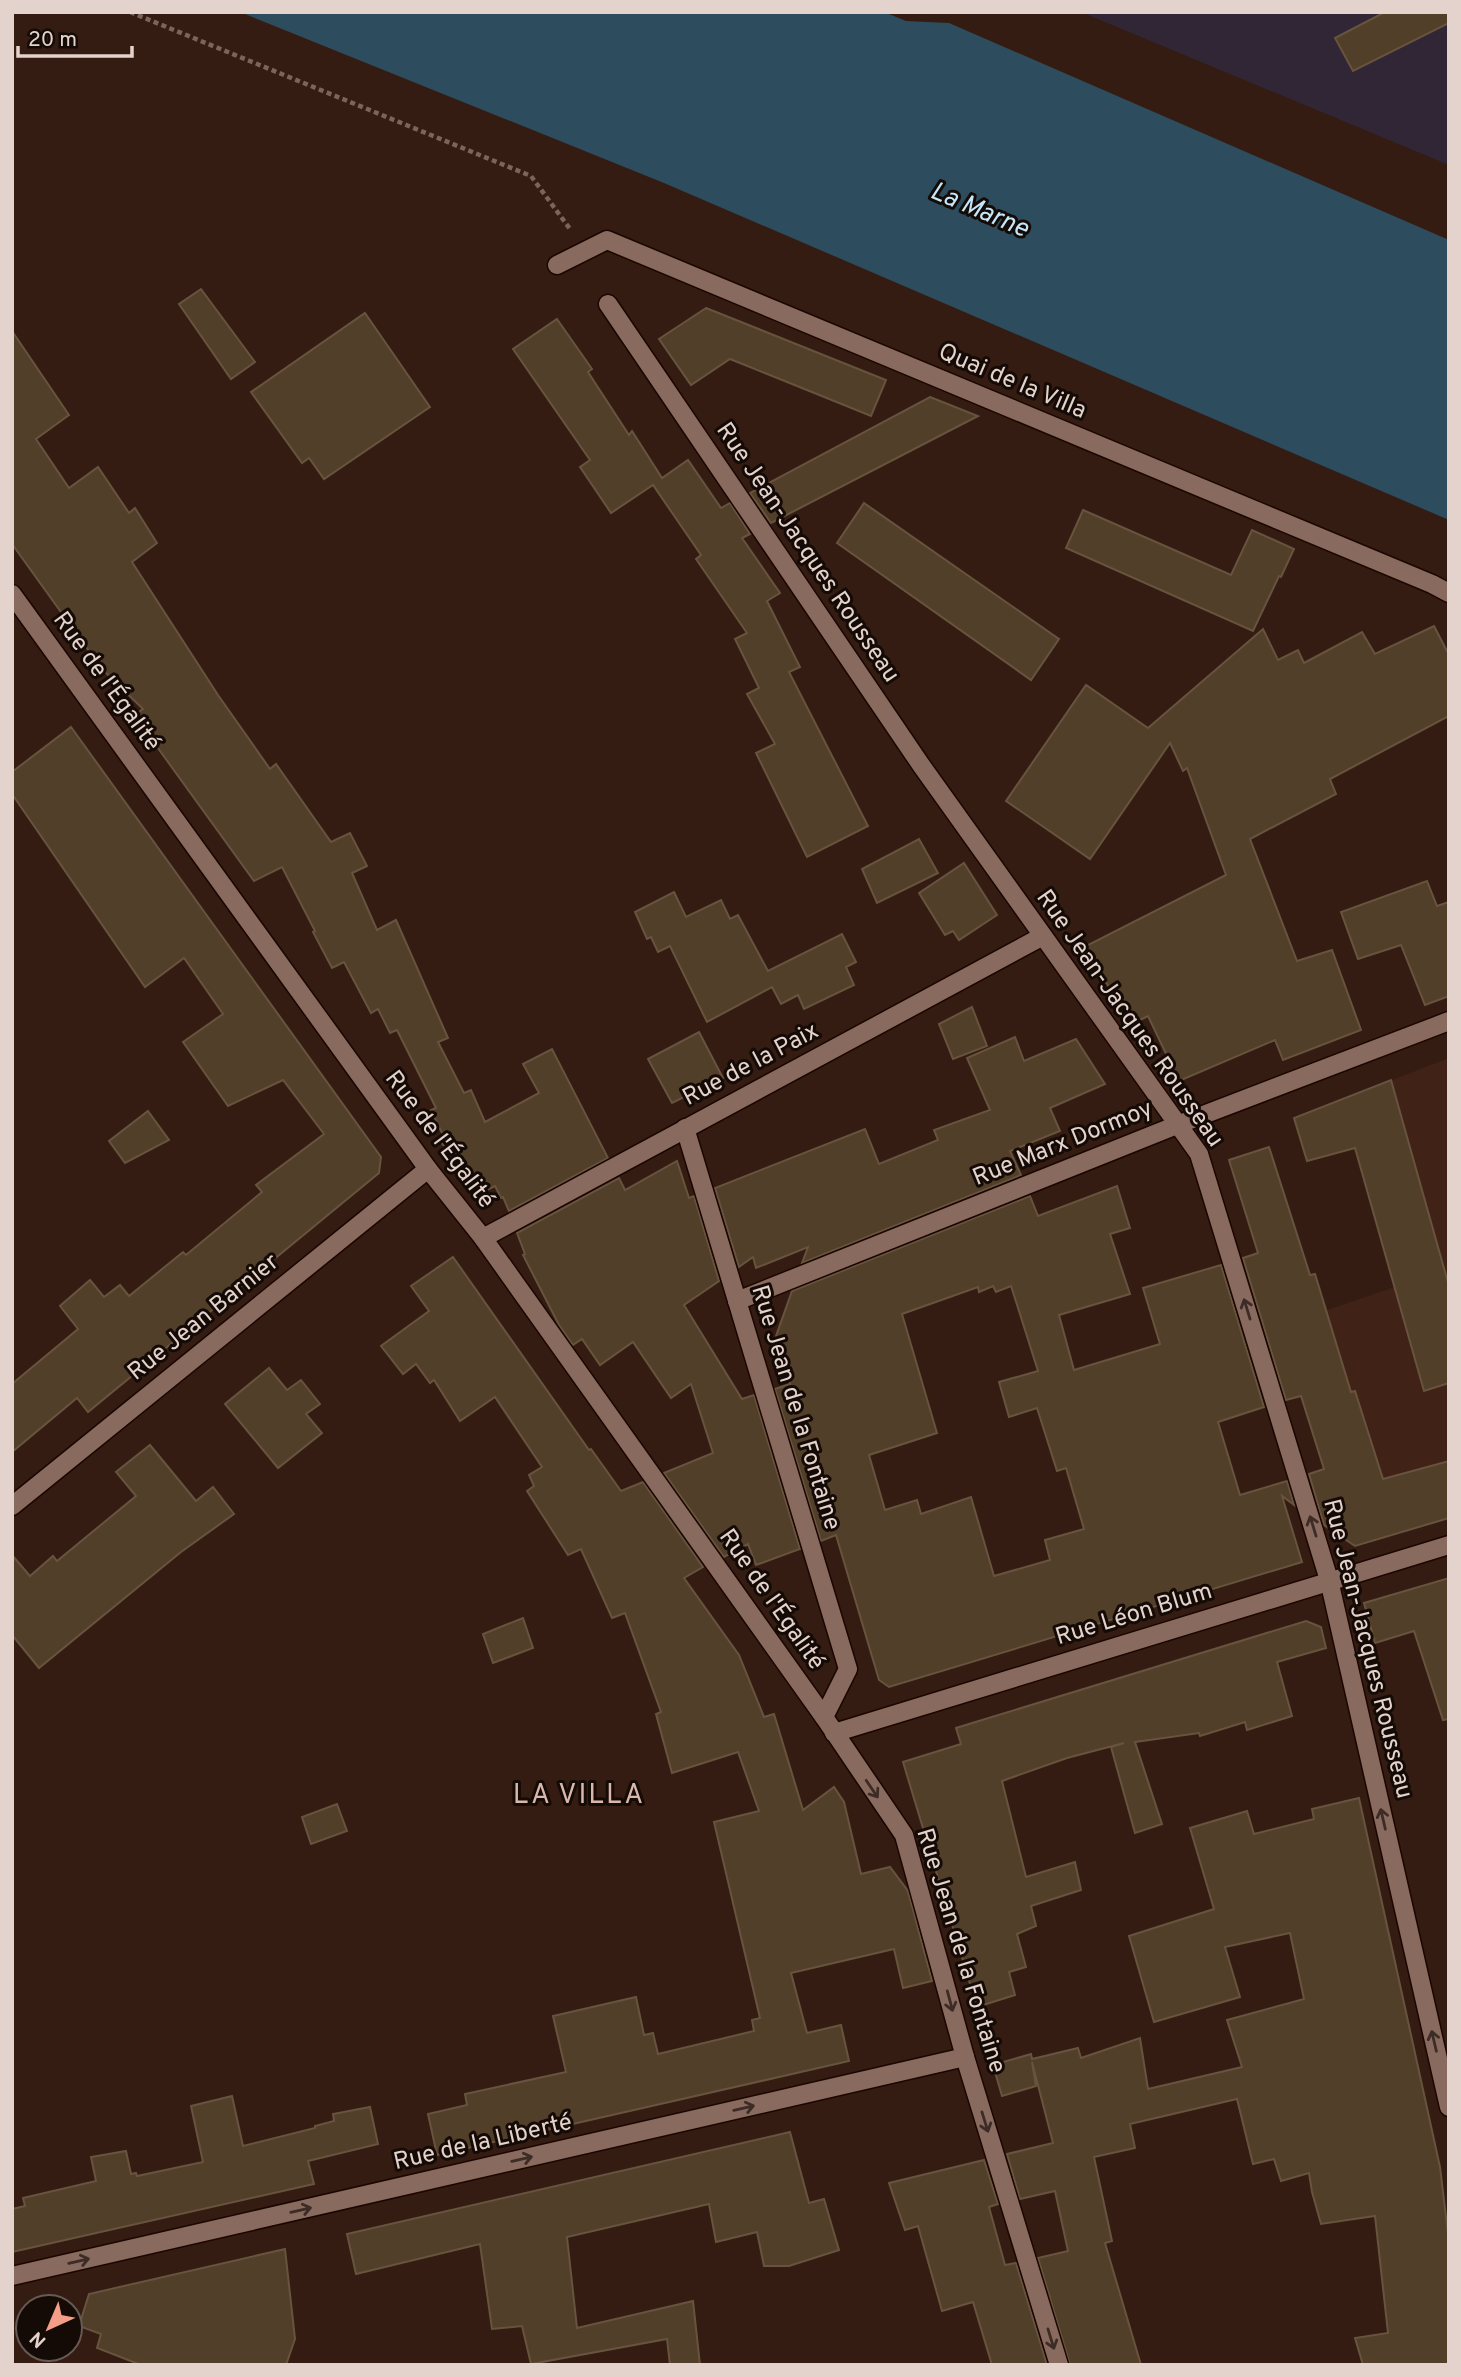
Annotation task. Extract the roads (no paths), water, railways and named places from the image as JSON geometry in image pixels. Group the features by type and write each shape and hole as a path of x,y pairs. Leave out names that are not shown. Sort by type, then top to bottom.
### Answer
{"street":[{"name":"Quai de la Villa","path":"556,265 607,240 1432,583 1449,593"},
{"name":"Rue Jean-Jacques Rousseau","path":"607,304 921,765 1199,1154 1329,1580 1449,2107"},
{"name":"Rue de l'Égalité","path":"12,594 428,1168 483,1238 824,1717"},
{"name":"Rue de la Paix","path":"483,1238 1043,936"},
{"name":"Rue Marx Dormoy","path":"737,1301 1177,1125 1449,1021"},
{"name":"Rue Jean de la Fontaine","path":"685,1128 848,1669 824,1717 904,1835 965,2057 1059,2365"},
{"name":"Rue Jean Barnier","path":"12,1506 428,1168"},
{"name":"Rue Léon Blum","path":"834,1733 1449,1545"},
{"name":"Rue de la Liberté","path":"12,2276 965,2057"}],"water":[{"name":"La Marne","path":"240,12 884,12 906,21 949,23 1449,240 1449,520 664,183"}],"district":[{"name":"LA VILLA","path":"579,1796"}]}
